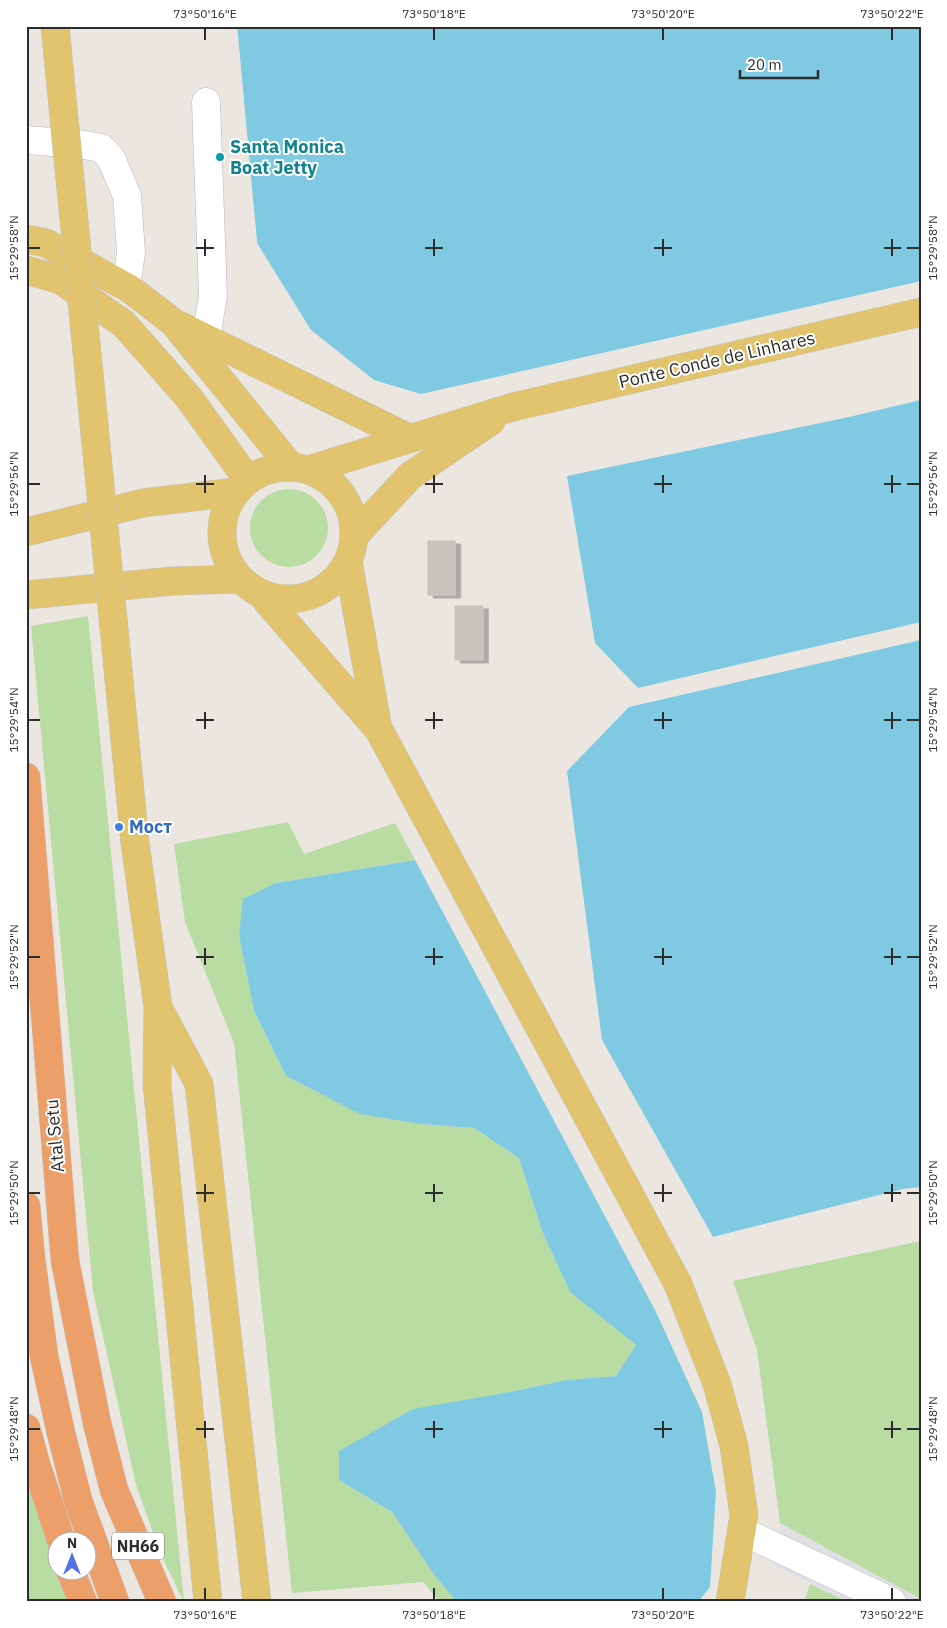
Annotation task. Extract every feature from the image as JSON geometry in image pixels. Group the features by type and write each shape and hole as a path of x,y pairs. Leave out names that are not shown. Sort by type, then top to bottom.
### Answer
{"highway":[{"name":"Atal Setu","path":"26,778 65,1261 97,1423 114,1490 162,1602"},
{"name":"NH66","path":"26,1206 44,1356 60,1434 78,1500 115,1602"},
{"path":"26,1428 57,1530"},
{"path":"74,1580 83,1602"}],"main road":[{"path":"55,26 135,843 158,1007 157,1084 208,1602"},
{"path":"26,238 46,243 117,283 173,322 409,438"},
{"path":"26,270 61,280 124,324 189,398 241,486"},
{"name":"Ponte Conde de Linhares","path":"299,468 409,438 513,406 921,312"},
{"path":"173,322 299,468"},
{"path":"355,535 410,476 513,406"},
{"path":"26,595 173,580 250,586 277,598 311,595 326,587 339,575 348,561 353,548 355,535 353,518 347,501 323,477 299,468 276,467 261,472 241,486 226,509 221,527 223,546 229,564 250,586 379,730 678,1284 717,1384 734,1446 744,1515 730,1602"},
{"path":"26,532 143,503 241,486"},
{"path":"348,561 379,730"},
{"path":"158,1007 199,1084 257,1602"}],"lane":[{"path":"206,102 213,296 206,338"},
{"path":"26,140 79,144 101,148 111,158 116,170 110,196 117,283"},
{"path":"742,1531 892,1602"}],"shaded area":[{"path":"780,1523 921,1599 921,1602 848,1602 775,1566"}],"green space":[{"path":"289,489 304,492 321,506 325,513 328,528 325,543 311,560 304,564 289,567 274,564 257,550 253,543 250,528 253,513 267,496 274,492"},
{"path":"88,616 184,1602 162,1557 136,1485 93,1291 31,626"},
{"path":"288,822 304,854 395,823 415,860 276,883 239,936 254,1011 286,1076 421,1124 474,1128 519,1158 542,1231 570,1292 636,1345 617,1376 566,1380 510,1392 339,1480 392,1512 435,1576 457,1602 440,1602 423,1582 292,1593 234,1043 185,922 174,844"},
{"path":"921,1241 921,1599 780,1523 757,1350 733,1281"},
{"path":"26,1473 48,1544 48,1580 59,1580 68,1602 26,1602"},
{"path":"810,1584 848,1602 804,1602"}],"water":[{"path":"237,26 921,26 921,281 421,394 374,380 311,330 257,243"},
{"path":"921,400 921,622 638,688 595,643 567,476 849,417"},
{"path":"921,640 921,1187 903,1189 713,1237 602,1040 567,771 629,707"},
{"path":"415,860 655,1310 702,1412 716,1492 710,1587 698,1602 457,1602 435,1576 392,1512 339,1480 339,1451 413,1409 566,1380 616,1376 636,1345 570,1292 542,1231 519,1158 474,1128 421,1124 360,1114 286,1076 254,1011 239,936 243,899 276,883"}],"pier":[{"path":"235,26 237,26 257,243 255,243"}],"building":[{"path":"428,541 455,541 455,595 428,595"},
{"path":"455,606 483,606 483,660 455,660"}],"place":[{"name":"Santa Monica Boat Jetty","path":"220,157"},
{"name":"Мост","path":"119,827"}]}
